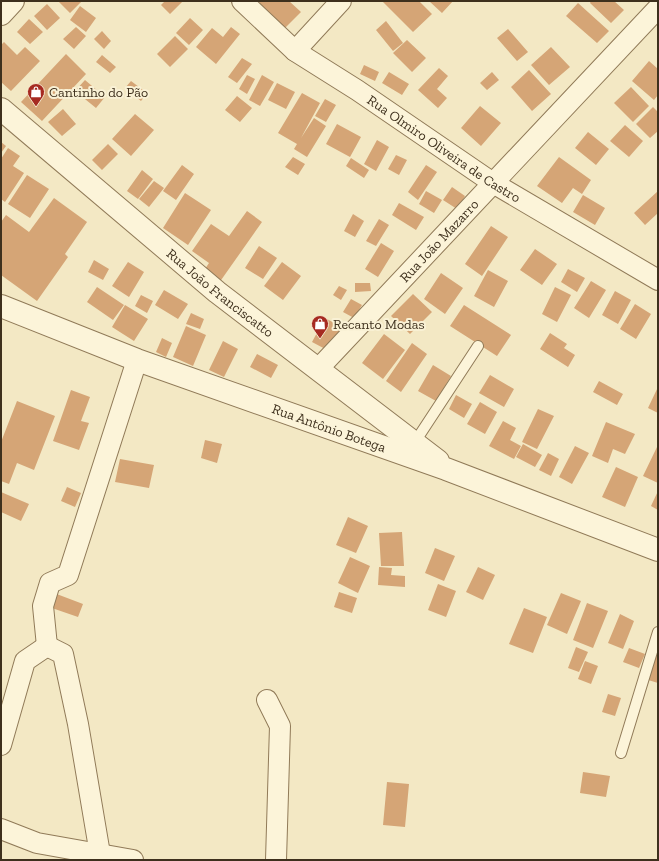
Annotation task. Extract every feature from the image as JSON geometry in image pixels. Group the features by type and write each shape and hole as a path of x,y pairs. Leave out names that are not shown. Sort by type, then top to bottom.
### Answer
{"street":[{"path":"1,14 14,1"},
{"name":"Rua Olmiro Oliveira de Castro","path":"242,1 295,51 357,90 493,183 658,280"},
{"path":"295,51 341,1"},
{"name":"Rua João Mazarro","path":"319,368 658,8"},
{"name":"Rua João Franciscatto","path":"1,109 217,292 415,442 446,469"},
{"name":"Rua Antônio Botega","path":"1,306 137,360 446,469 658,550"},
{"path":"47,646 43,606 44,601 50,584 68,574 137,360"},
{"path":"1,745 25,661 47,646"},
{"path":"47,646 63,654 78,724 100,857"},
{"path":"267,700 280,726 276,860"},
{"path":"1,829 37,843 100,857 132,860"}],"lane":[{"path":"415,442 478,346"},
{"path":"621,753 658,632"}],"building":[{"path":"58,1 82,1 70,13"},
{"path":"165,1 183,1 170,14 161,5"},
{"path":"261,1 289,1 301,12 284,29 258,4"},
{"path":"382,1 419,1 432,14 413,32"},
{"path":"429,1 453,1 442,13"},
{"path":"591,1 614,1 624,10 611,23 590,3"},
{"path":"578,3 609,31 597,43 566,16"},
{"path":"47,4 60,18 47,30 34,16"},
{"path":"80,6 96,18 86,32 70,20"},
{"path":"190,18 203,30 189,45 176,33"},
{"path":"29,19 43,32 30,44 17,32"},
{"path":"386,21 403,43 393,51 376,30"},
{"path":"76,27 86,36 74,49 63,39"},
{"path":"231,27 240,34 216,64 196,47 212,28 223,37"},
{"path":"508,29 528,52 517,61 497,38"},
{"path":"102,31 111,41 104,49 94,39"},
{"path":"175,36 188,49 170,67 157,54"},
{"path":"407,40 426,58 412,72 393,53"},
{"path":"4,42 17,55 25,47 40,61 11,91 1,82 1,45"},
{"path":"551,47 570,67 549,85 531,65"},
{"path":"66,54 86,74 42,121 21,102"},
{"path":"102,55 116,67 110,73 96,62"},
{"path":"242,58 252,64 237,83 228,77"},
{"path":"649,61 658,69 658,95 654,100 632,81"},
{"path":"364,65 379,72 375,81 360,74"},
{"path":"439,68 448,76 437,89 447,98 438,108 418,90"},
{"path":"529,70 551,94 532,111 511,87"},
{"path":"389,72 409,84 402,95 382,83"},
{"path":"492,72 499,80 487,90 480,83"},
{"path":"247,75 255,79 247,94 239,89"},
{"path":"262,75 274,82 260,106 249,100"},
{"path":"85,80 105,97 96,108 75,91"},
{"path":"131,81 147,93 141,101 125,88"},
{"path":"277,83 295,92 286,109 268,100"},
{"path":"631,87 649,106 633,122 614,103"},
{"path":"302,93 320,103 301,138 314,118 326,126 307,157 294,149 297,144 278,133"},
{"path":"237,96 252,108 240,122 225,110"},
{"path":"325,99 336,105 326,122 315,116"},
{"path":"480,106 501,123 481,146 461,128"},
{"path":"653,107 658,112 658,131 650,138 636,124"},
{"path":"63,109 76,124 62,136 48,122"},
{"path":"135,114 154,130 131,156 112,139"},
{"path":"337,124 361,137 350,157 326,144"},
{"path":"625,125 643,141 629,157 610,141"},
{"path":"588,132 609,149 596,165 575,148"},
{"path":"377,140 389,147 376,171 364,164"},
{"path":"1,142 6,146 1,153"},
{"path":"108,144 118,154 102,170 92,160"},
{"path":"8,148 20,156 13,166 24,173 5,202 1,199 1,159"},
{"path":"396,155 407,160 399,175 388,169"},
{"path":"293,157 305,164 298,175 285,167"},
{"path":"559,157 591,180 582,194 573,188 562,203 537,186"},
{"path":"351,158 369,170 364,178 346,166"},
{"path":"182,165 194,174 176,200 163,191"},
{"path":"426,165 437,172 418,200 408,192"},
{"path":"142,170 153,179 138,199 127,191"},
{"path":"27,175 49,189 30,218 8,204"},
{"path":"154,181 164,188 149,207 139,199"},
{"path":"452,187 465,196 457,209 443,200"},
{"path":"426,191 442,200 434,213 419,204"},
{"path":"658,191 658,213 645,225 634,213"},
{"path":"185,193 211,210 188,245 163,228"},
{"path":"583,195 605,208 595,225 573,212"},
{"path":"54,198 87,222 65,254 68,257 37,301 1,275 1,222 6,215 29,232"},
{"path":"399,203 424,217 416,230 392,215"},
{"path":"247,211 262,222 219,283 203,272 209,263 192,251 211,224 229,236"},
{"path":"353,214 364,221 355,237 344,231"},
{"path":"379,219 389,225 376,246 366,241"},
{"path":"491,226 508,237 482,276 465,264"},
{"path":"381,243 394,251 378,277 365,269"},
{"path":"259,246 277,258 263,279 245,268"},
{"path":"535,249 557,264 542,285 520,270"},
{"path":"94,260 109,269 103,280 88,272"},
{"path":"128,262 144,272 129,297 112,286"},
{"path":"282,262 301,276 283,300 264,286"},
{"path":"568,269 585,278 577,292 561,282"},
{"path":"488,270 508,281 494,307 474,296"},
{"path":"441,273 463,288 445,314 424,299"},
{"path":"591,281 606,290 589,318 574,308"},
{"path":"355,283 370,283 371,291 355,292"},
{"path":"339,286 347,290 341,300 333,295"},
{"path":"97,287 124,305 113,320 87,302"},
{"path":"555,287 571,295 557,322 542,314"},
{"path":"164,290 188,304 178,319 155,305"},
{"path":"615,291 631,300 618,324 602,315"},
{"path":"413,294 432,312 410,334 391,316"},
{"path":"141,295 153,301 147,313 135,306"},
{"path":"351,299 362,305 354,318 343,312"},
{"path":"635,304 651,314 636,339 620,329"},
{"path":"125,305 148,319 134,341 112,327"},
{"path":"464,305 511,335 497,356 450,326"},
{"path":"191,313 204,319 200,329 186,324"},
{"path":"325,318 342,327 329,351 312,342"},
{"path":"186,326 206,335 193,366 173,357"},
{"path":"550,333 567,344 564,348 575,355 568,367 540,349"},
{"path":"384,334 405,350 383,379 362,363"},
{"path":"162,338 172,343 166,357 156,352"},
{"path":"223,341 238,349 224,377 209,370"},
{"path":"412,343 427,354 401,392 386,381"},
{"path":"257,354 278,365 271,378 250,367"},
{"path":"433,365 451,376 436,401 418,391"},
{"path":"490,375 514,389 504,407 479,393"},
{"path":"599,381 623,394 617,405 593,392"},
{"path":"658,387 658,413 648,408"},
{"path":"71,390 90,397 81,421 89,423 79,450 53,441"},
{"path":"456,395 472,404 464,418 449,409"},
{"path":"17,401 55,416 34,470 17,463 9,484 1,481 1,442"},
{"path":"480,402 497,412 485,434 467,424"},
{"path":"538,409 554,416 537,449 522,442"},
{"path":"503,421 516,428 510,440 521,446 514,459 489,446"},
{"path":"606,422 635,434 625,454 613,449 608,463 592,456"},
{"path":"205,440 222,444 217,463 201,458"},
{"path":"523,444 542,455 535,467 516,457"},
{"path":"575,446 589,453 572,484 559,477"},
{"path":"657,447 658,448 658,483 643,476"},
{"path":"548,453 559,459 551,476 539,470"},
{"path":"120,459 154,465 149,488 115,482"},
{"path":"616,467 638,477 625,507 602,497"},
{"path":"67,487 81,493 75,507 61,501"},
{"path":"658,491 658,510 651,506"},
{"path":"1,492 29,504 21,521 1,512"},
{"path":"348,517 368,526 356,553 336,545"},
{"path":"402,532 404,566 381,566 379,533"},
{"path":"435,548 455,556 444,581 425,573"},
{"path":"350,557 370,566 358,593 338,583"},
{"path":"379,567 392,568 391,575 405,576 405,587 378,585"},
{"path":"478,567 495,575 483,600 466,592"},
{"path":"438,584 456,591 446,617 428,610"},
{"path":"339,592 357,598 352,613 334,607"},
{"path":"54,593 83,604 78,617 49,607"},
{"path":"561,593 581,601 567,634 547,625"},
{"path":"587,603 608,611 593,648 573,640"},
{"path":"524,608 547,617 533,653 509,644"},
{"path":"620,614 634,621 623,649 608,643"},
{"path":"658,638 658,683 645,679"},
{"path":"576,647 588,652 579,672 568,668"},
{"path":"629,648 645,654 639,668 623,662"},
{"path":"585,661 598,666 591,684 578,679"},
{"path":"608,694 621,698 615,716 602,712"},
{"path":"583,772 610,776 606,797 580,793"},
{"path":"387,782 409,784 405,827 383,825"}],"place":[{"name":"Cantinho do Pão","path":"36,107"},
{"name":"Recanto Modas","path":"320,339"}]}
